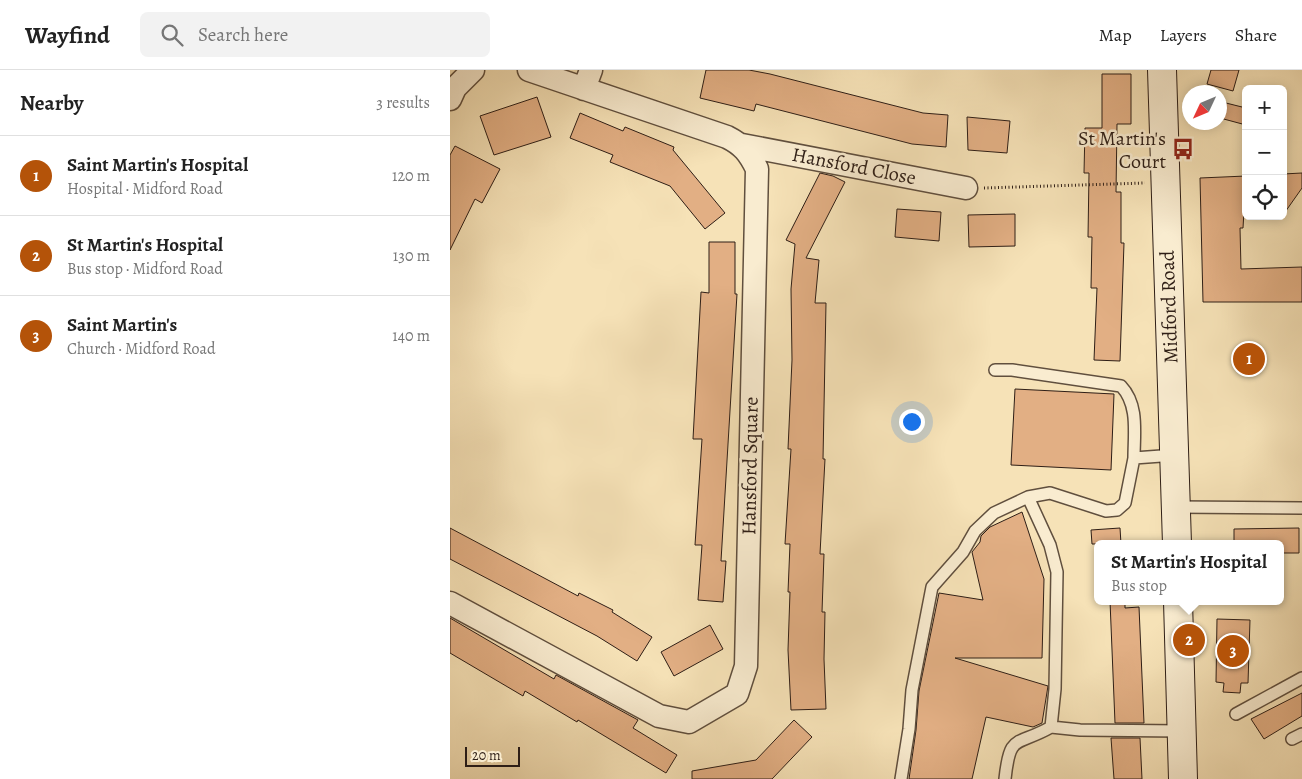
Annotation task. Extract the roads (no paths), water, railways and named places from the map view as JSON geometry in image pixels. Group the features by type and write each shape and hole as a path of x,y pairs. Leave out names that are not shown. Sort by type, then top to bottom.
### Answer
{"main road":[{"name":"Midford Road","path":"1162,70 1164,182 1177,540"},
{"path":"1178,605 1183,779"}],"street":[{"path":"528,70 588,79 742,145"},
{"path":"450,99 455,88 470,71"},
{"name":"Hansford Close","path":"742,145 966,188"},
{"name":"Hansford Square","path":"450,603 659,716 689,722 737,694 746,666 757,179 757,169 750,154 742,145"}],"lane":[{"path":"901,779 909,729 912,690 932,587 964,552 975,531 994,514 1028,497 1050,493 1106,511 1117,510 1124,503 1134,458 1133,410 1130,396 1121,386 1012,370 995,370"},
{"path":"1134,458 1175,455"},
{"path":"1028,497 1050,545 1057,572 1055,689 1052,727"},
{"path":"1176,507 1302,508"},
{"path":"1236,714 1302,678"},
{"path":"1005,779 1008,754 1014,744 1052,727 1080,730 1182,731"}],"place":[{"name":"St Martin's Court","path":"1183,149"},
{"name":"Saint Martin's Hospital","path":"1249,359"},
{"name":"St Martin's Hospital","path":"1189,640"},
{"name":"Saint Martin's","path":"1233,651"}]}
